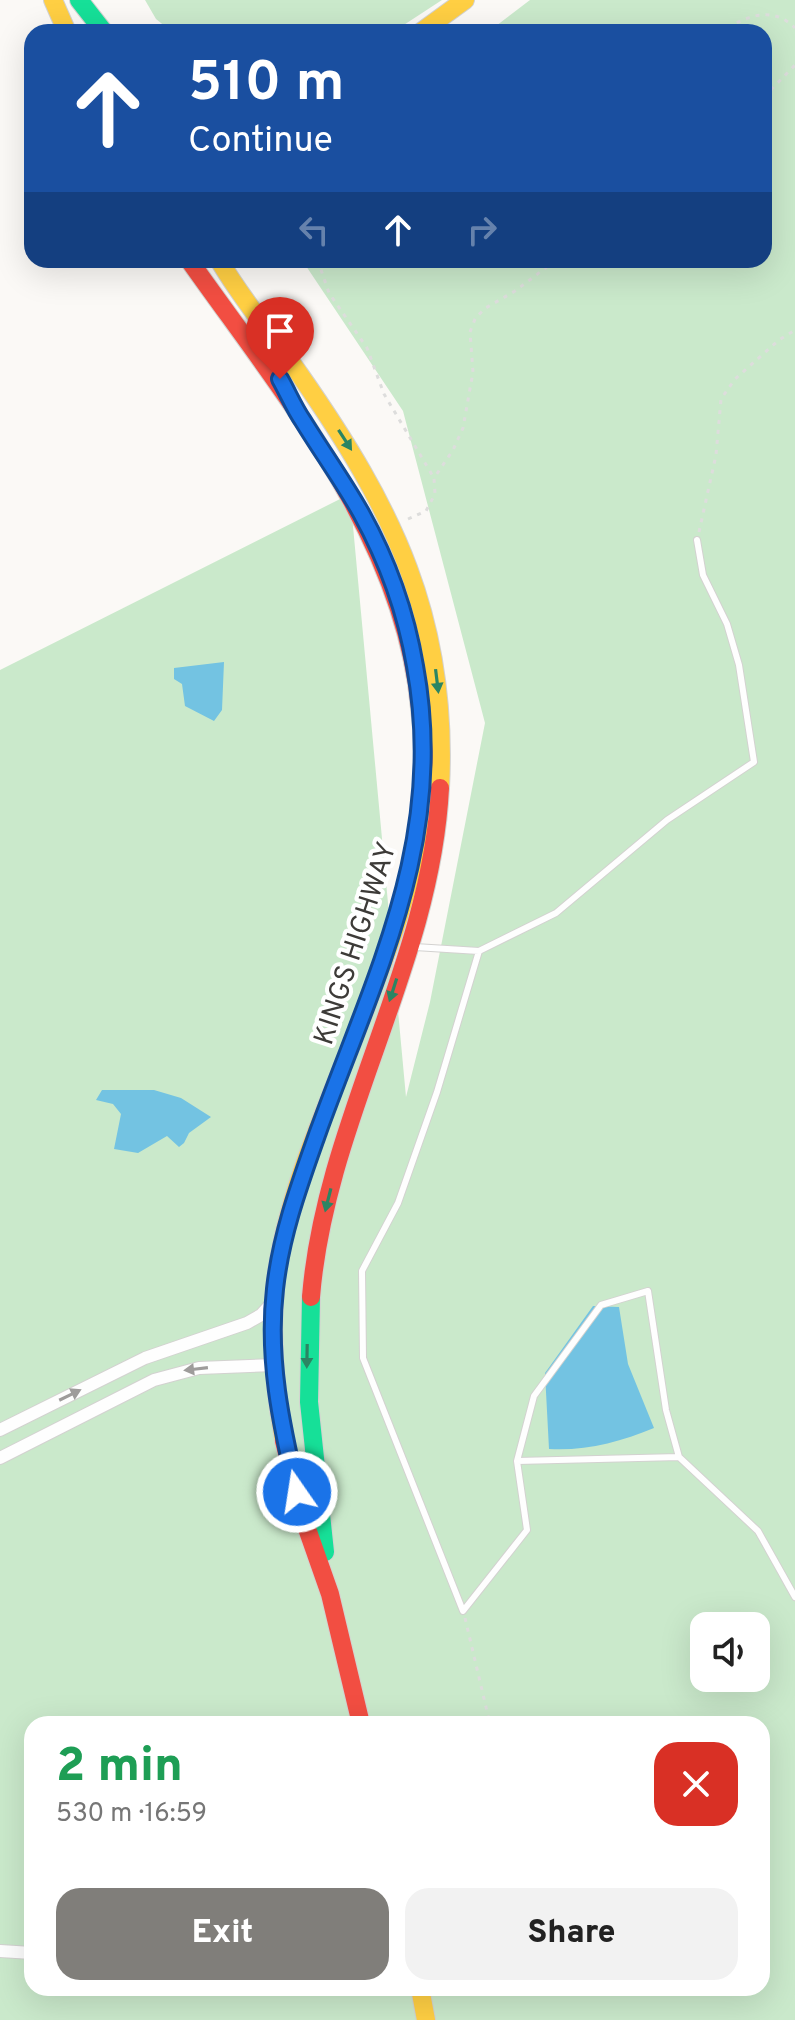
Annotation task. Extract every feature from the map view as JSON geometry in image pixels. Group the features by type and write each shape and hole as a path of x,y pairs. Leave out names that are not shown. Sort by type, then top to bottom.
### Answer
{"main road":[{"path":"44,0 52,24"},
{"path":"53,0 64,24"},
{"path":"79,0 96,24"},
{"path":"432,24 465,0"},
{"name":"KINGS HIGHWAY","path":"195,268 302,420 362,514 395,589 416,667 423,766 417,837 405,893 297,1192 282,1246 274,1300 274,1365 283,1429 297,1492 329,1592 359,1716"},
{"path":"207,268 274,368 302,420"},
{"name":"KINGS HIGHWAY","path":"224,268 345,439 372,483 397,533 423,607 438,686 442,764 434,844 408,946 334,1174 317,1250 308,1330 307,1409 329,1592"},
{"path":"233,268 253,307"},
{"path":"274,1365 292,1337 317,1250"},
{"path":"422,1996 426,2020"}],"street":[{"path":"0,1430 145,1358 247,1323 261,1315 274,1300"},
{"path":"0,1458 154,1380 199,1368 274,1365"},
{"path":"0,1951 24,1952"}],"lane":[{"path":"408,946 479,951 556,913 667,820 754,762 739,665 727,624 703,575 697,540"},
{"path":"463,1611 363,1358 362,1271 398,1203 437,1092 479,951"},
{"path":"463,1611 527,1530 517,1461 534,1396 601,1305 648,1291 666,1410 679,1457 758,1531 795,1597"},
{"path":"517,1461 679,1457"}],"path":[{"path":"740,24 768,13 778,15 795,28"},
{"path":"772,89 795,65"},
{"path":"320,268 329,293 367,348 384,394 434,478 435,494 426,511"},
{"path":"434,478 463,428 473,372 470,332 475,319 484,309 545,268"},
{"path":"697,540 716,455 721,399 735,379 795,330"},
{"path":"463,1611 488,1716"}],"green space":[{"path":"145,0 442,0 405,24 162,24"},
{"path":"530,0 795,0 795,2020 0,2020 0,670 350,494 406,1097 430,1002 485,723 403,411 307,268 772,268 772,24 498,24"}],"water":[{"path":"224,662 222,710 214,721 185,706 182,684 174,679 174,668"},
{"path":"102,1090 154,1090 181,1098 211,1117 189,1133 179,1147 167,1136 138,1153 114,1149 121,1114 113,1104 96,1100"},
{"path":"593,1306 619,1307 628,1364 654,1428 603,1444 576,1449 549,1449 545,1373"}],"traffic: fast":[{"path":"79,0 98,24"},
{"path":"311,1297 309,1402 325,1552"}],"traffic: slow":[{"path":"53,0 64,24"},
{"path":"432,24 465,0"},
{"path":"224,268 333,424 388,520 408,568 424,619 435,671 440,727 440,788"},
{"path":"284,1441 273,1336 277,1272 284,1236 316,1132 357,1031 404,900 417,841 423,768"},
{"path":"422,1996 426,2020"}],"traffic: jam":[{"path":"195,268 300,416 365,527 391,585 409,645 420,708 423,768"},
{"path":"311,1297 320,1232 336,1168 418,917 432,853 440,788"},
{"path":"284,1441 304,1520 330,1594 359,1716"}],"route":[{"path":"280,379 302,420 362,514 395,589 416,667 423,753 417,837 405,893 302,1178 279,1261 273,1313 274,1369 285,1442 297,1492"}]}
